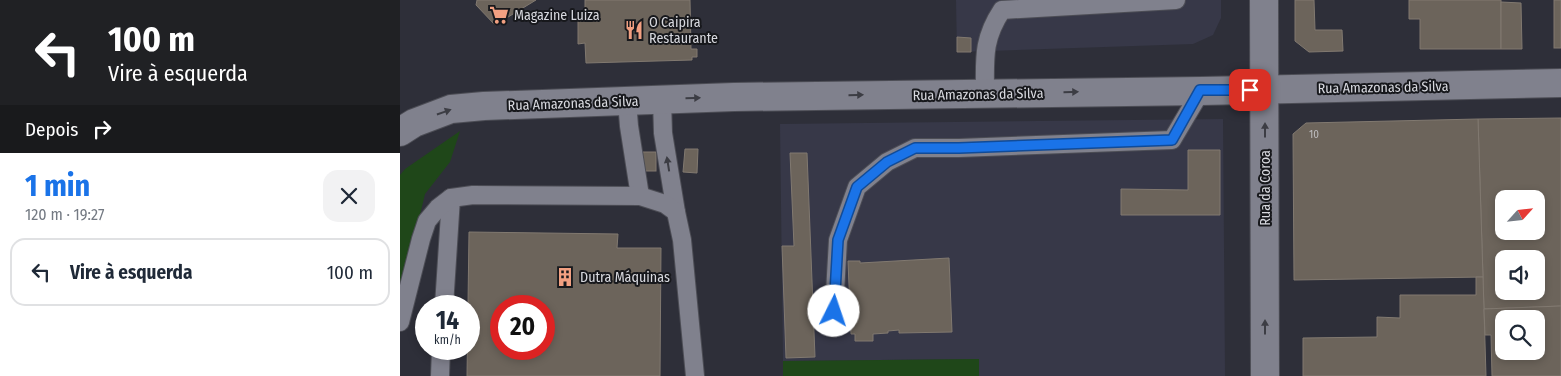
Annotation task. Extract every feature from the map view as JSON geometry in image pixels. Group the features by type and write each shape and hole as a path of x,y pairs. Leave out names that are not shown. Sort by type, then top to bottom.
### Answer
{"street":[{"name":"Rua da Coroa","path":"1264,0 1265,376"},
{"name":"Rua Amazonas da Silva","path":"400,132 414,123 452,109 484,106 734,97 1561,83"}],"lane":[{"path":"985,94 984,51 993,24 1002,10 1176,0"},
{"path":"833,328 838,240 857,187 887,162 915,148 1172,140 1200,90"},
{"path":"662,100 663,133 682,240 695,376"},
{"path":"628,101 629,126 640,196"},
{"path":"400,322 427,221 438,208 451,198 473,195 640,196 665,204 676,212"},
{"path":"445,295 451,198"},
{"path":"440,376 441,360"}],"shaded area":[{"path":"956,0 1221,0 1221,18 1213,35 1193,44 957,52"},
{"path":"1223,119 1225,376 979,376 979,359 783,361 780,124"}],"green space":[{"path":"460,131 450,162 425,194 400,298 400,175 405,169"},
{"path":"979,359 979,376 783,376 783,361"}],"building":[{"name":"Magazine Luiza","path":"477,0 536,0 495,25 476,5"},
{"name":"O Caipira Restaurante","path":"585,0 690,0 691,49 697,49 697,57 692,57 692,60 586,63 585,43 578,44 578,18 585,18"},
{"path":"1295,0 1314,0 1315,30 1342,30 1343,51 1309,52 1295,41"},
{"path":"1409,0 1501,0 1501,49 1420,49 1420,19 1409,19"},
{"path":"1554,0 1561,0 1561,48 1554,48"},
{"path":"1501,2 1521,3 1522,49 1501,49"},
{"path":"957,37 971,38 971,52 957,52"},
{"path":"1561,118 1561,306 1484,309 1478,119"},
{"path":"1478,119 1483,277 1294,280 1293,134 1306,123"},
{"path":"685,149 698,149 697,173 683,172"},
{"path":"1188,150 1220,150 1220,215 1121,215 1121,189 1188,190"},
{"path":"642,152 656,152 656,171 642,171"},
{"path":"790,153 807,153 815,357 786,358 782,246 794,246"},
{"name":"Dutra Máquinas","path":"469,232 618,234 617,248 661,248 660,376 467,376 467,360 480,360 480,295 468,295"},
{"path":"949,258 952,332 899,333 899,330 888,331 888,333 873,334 873,341 855,341 855,334 851,334 848,261 860,261 860,263"},
{"path":"1476,277 1483,277 1486,376 1303,376 1303,338 1377,337 1377,317 1400,318 1400,295 1476,295"},
{"path":"1561,306 1561,376 1492,376 1491,335 1485,335 1484,309"}],"place":[{"name":"Magazine Luiza","path":"499,15"},
{"name":"O Caipira Restaurante","path":"634,30"},
{"name":"Dutra Máquinas","path":"565,277"}],"route":[{"path":"834,311 838,240 857,187 887,162 915,148 1172,140 1185,120 1200,90 1250,90"}]}
